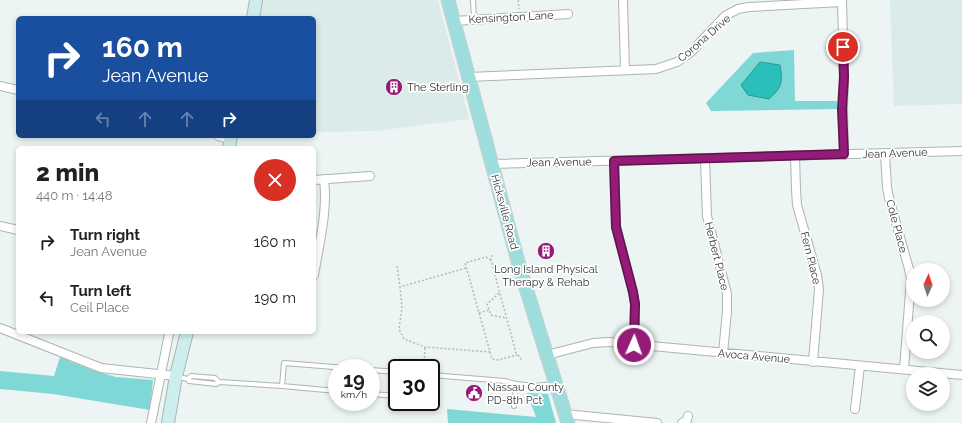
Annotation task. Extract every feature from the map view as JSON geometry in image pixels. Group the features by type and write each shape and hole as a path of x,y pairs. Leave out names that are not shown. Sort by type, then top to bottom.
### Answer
{"main road":[{"path":"253,16 256,0"},
{"name":"Hicksville Road","path":"448,0 520,269 567,419"},
{"path":"168,423 182,378 187,334"}],"street":[{"path":"623,0 625,70"},
{"path":"842,1 844,77 842,109 844,154"},
{"name":"Corona Drive","path":"469,77 656,69 677,62 690,52 725,16 738,9 842,1"},
{"name":"Kensington Lane","path":"454,21 568,14"},
{"path":"0,86 16,90"},
{"name":"Jean Avenue","path":"492,164 962,151"},
{"name":"Cole Place","path":"885,154 889,198 911,279 904,370"},
{"name":"Fern Place","path":"795,156 797,205 817,274 819,289 813,362"},
{"name":"Herbert Place","path":"705,159 707,216 727,294 727,312 723,353"},
{"path":"614,161 616,227 635,304 634,345"},
{"path":"316,180 370,176"},
{"path":"316,263 322,228 325,187 324,180"},
{"path":"0,226 16,230"},
{"path":"0,328 101,368 182,378"},
{"path":"151,423 169,334"},
{"name":"Avoca Avenue","path":"547,355 593,343 609,342 962,375"},
{"path":"855,409 860,366"},
{"path":"682,423 687,420 688,416"},
{"path":"567,419 657,423"}],"lane":[{"path":"473,0 474,19"},
{"path":"282,386 284,363 328,367"},
{"path":"440,376 505,381 535,386 556,384"},
{"path":"182,378 189,382 216,384 220,382 328,390"},
{"path":"514,406 516,384"}],"path":[{"path":"492,255 491,260 506,318 517,355 523,361"},
{"path":"491,260 486,257 466,262 466,268 492,359 494,360 517,355"},
{"path":"397,266 402,308 399,330 404,339 425,347 490,352"},
{"path":"400,287 466,268"},
{"path":"499,292 487,304 491,315 506,318"},
{"path":"479,313 489,310"},
{"path":"424,359 425,347"}],"shaded area":[{"path":"253,0 438,0 469,119 376,131 316,132 316,16 250,16"},
{"path":"890,0 962,0 962,104 894,106"},
{"path":"794,50 795,101 837,101 837,109 711,111 706,103 753,53"},
{"path":"760,62 780,65 781,81 779,88 769,99 748,95 741,85"},
{"path":"60,357 92,370 116,377 153,380 150,410 53,394 0,389 0,371 54,376"},
{"path":"527,393 548,394 556,423 448,423 447,409 536,417"}],"place":[{"name":"The Sterling","path":"394,87"},
{"name":"Long Island Physical Therapy & Rehab","path":"546,251"},
{"name":"Nassau County PD-8th Pct","path":"474,393"}],"route":[{"path":"634,345 635,304 616,227 614,161 844,154 842,109 844,77 843,47"}]}
